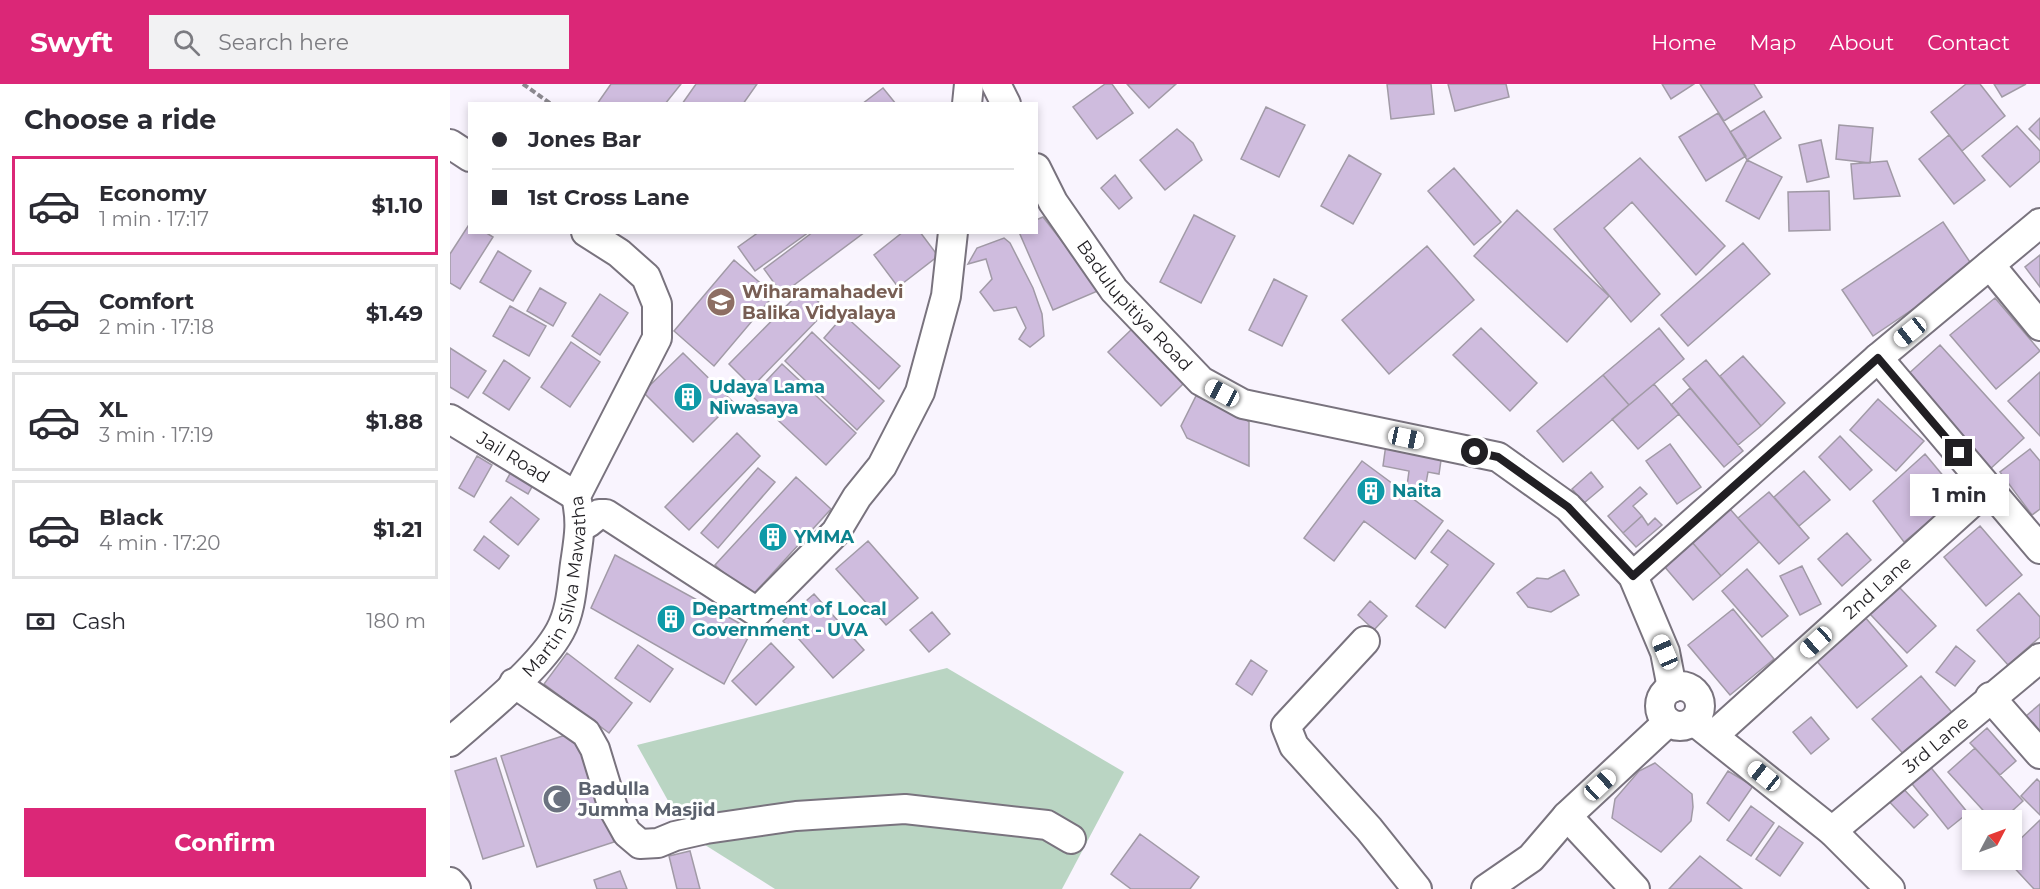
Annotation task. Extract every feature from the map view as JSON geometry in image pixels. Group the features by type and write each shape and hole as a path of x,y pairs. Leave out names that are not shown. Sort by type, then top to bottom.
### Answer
{"street":[{"path":"967,102 969,84"},
{"path":"996,84 1005,102"},
{"path":"450,144 468,156"},
{"name":"Badulupitiya Road","path":"1038,172 1053,202 1114,290 1201,381 1243,404 1498,457 1568,507 1633,576 1665,652 1672,688 1662,697 1660,704 1663,716 1692,726"},
{"path":"1633,576 1878,358 2040,223"},
{"name":"Martin Silva Mawatha","path":"450,742 514,683 548,648 561,630 568,609 579,507 657,338 657,304 646,277 619,253 589,234"},
{"path":"579,507 588,523 599,514 606,514 757,612 836,532 857,497 882,466 920,392 945,296 953,234"},
{"path":"1990,265 2040,326"},
{"path":"1878,358 2040,549"},
{"name":"Jail Road","path":"450,418 579,507"},
{"name":"2nd Lane","path":"1486,889 1531,858 1567,816 1692,726 1988,488"},
{"path":"1365,641 1291,720 1286,730 1294,746 1369,829 1417,889"},
{"name":"3rd Lane","path":"1832,831 1990,697 2040,658"},
{"path":"514,683 586,733 595,749 613,808 627,833 640,844 658,843 675,836 706,829 796,816 905,809 1047,825 1071,839"},
{"path":"1990,697 2040,754"},
{"path":"1692,726 1832,831 1890,889"},
{"path":"1567,816 1635,889"},
{"path":"450,882 456,889"}],"path":[{"path":"523,84 548,102"}],"green space":[{"path":"947,668 1124,772 1062,889 775,889 686,833 637,745"}],"building":[{"path":"611,84 681,84 667,102 598,102"},
{"path":"696,84 757,84 744,102 683,102"},
{"path":"1105,84 1112,84 1133,113 1097,139 1073,107"},
{"path":"1127,84 1176,84 1149,108"},
{"path":"1387,84 1431,84 1434,114 1391,119"},
{"path":"1448,84 1506,84 1509,97 1455,111"},
{"path":"1662,84 1694,84 1671,99"},
{"path":"1700,84 1754,84 1762,97 1724,121"},
{"path":"1966,84 1980,84 2005,116 1962,151 1931,112"},
{"path":"1994,84 2026,84 2002,97"},
{"path":"883,88 894,102 865,102"},
{"path":"1266,107 1305,125 1279,177 1241,159"},
{"path":"1764,111 1781,138 1747,160 1730,132"},
{"path":"1718,113 1746,156 1706,181 1679,137"},
{"path":"2040,118 2040,140 2029,129"},
{"path":"1839,125 1873,128 1870,163 1836,159"},
{"path":"2017,126 2040,151 2040,161 2010,187 1982,156"},
{"path":"1177,129 1193,143 1202,160 1165,190 1140,160"},
{"path":"1949,135 1985,180 1954,204 1919,159"},
{"path":"1821,140 1829,177 1807,182 1799,145"},
{"path":"1349,155 1381,174 1353,224 1321,206"},
{"path":"1640,158 1725,246 1696,275 1632,202 1604,228 1660,294 1631,322 1554,229"},
{"path":"1747,160 1782,177 1759,219 1726,201"},
{"path":"1887,161 1900,196 1854,199 1851,164"},
{"path":"1454,168 1501,222 1474,245 1428,191"},
{"path":"1115,175 1132,198 1119,209 1101,188"},
{"path":"1829,191 1830,230 1789,231 1788,192"},
{"path":"1517,210 1609,296 1567,342 1474,256"},
{"path":"1194,215 1235,236 1201,303 1160,282"},
{"path":"1043,217 1100,290 1053,310 1020,234 1038,234 1038,219"},
{"path":"1943,222 1974,268 1873,336 1842,290"},
{"path":"468,226 468,234 488,234 493,237 460,289 450,283 450,254"},
{"path":"756,234 806,234 755,271 738,247"},
{"path":"810,234 862,234 782,294 764,269"},
{"path":"900,234 922,234 938,256 898,287 874,255"},
{"path":"1004,238 1010,243 1033,288 1042,314 1044,336 1030,347 1019,339 1026,328 1016,307 994,311 980,292 992,279 986,259 968,264 977,248"},
{"path":"1743,243 1770,274 1688,346 1661,315"},
{"path":"1427,246 1474,300 1389,374 1342,320"},
{"path":"498,251 531,271 513,301 480,282"},
{"path":"2040,255 2040,287 2025,267"},
{"path":"734,260 774,295 714,366 674,331"},
{"path":"1274,279 1307,296 1282,346 1249,330"},
{"path":"540,288 566,303 553,326 527,311"},
{"path":"804,288 827,310 752,387 729,364"},
{"path":"600,294 628,313 600,355 572,336"},
{"path":"1995,298 2040,351 1996,389 1950,335"},
{"path":"510,306 546,326 529,356 493,336"},
{"path":"844,315 900,366 879,389 824,338"},
{"path":"1133,328 1186,381 1161,406 1108,352"},
{"path":"1481,328 1537,383 1510,411 1453,355"},
{"path":"1659,328 1684,359 1629,405 1603,375"},
{"path":"812,332 884,401 857,430 785,361"},
{"path":"571,342 600,362 570,407 541,387"},
{"path":"1940,345 2024,438 1989,470 1905,377"},
{"path":"450,348 486,371 468,398 450,387"},
{"name":"Udaya Lama Niwasaya","path":"683,353 733,402 693,442 643,392"},
{"path":"1743,356 1785,403 1761,426 1720,376"},
{"path":"504,360 530,378 509,410 483,393"},
{"path":"1706,360 1761,426 1738,445 1683,379"},
{"path":"782,364 856,433 826,465 752,396"},
{"path":"2040,372 2040,436 2008,401"},
{"path":"1603,375 1629,405 1563,462 1537,431"},
{"path":"1654,384 1679,414 1638,449 1612,419"},
{"path":"1690,388 1743,451 1724,467 1671,405"},
{"path":"1196,396 1224,404 1249,422 1249,466 1187,438 1181,426"},
{"path":"1878,399 1924,441 1896,471 1850,430"},
{"path":"737,433 760,456 689,530 665,507"},
{"path":"1840,436 1872,470 1850,490 1819,457"},
{"path":"1386,444 1442,453 1439,474 1428,472 1425,489 1407,486 1409,471 1383,466"},
{"path":"1670,444 1701,487 1677,504 1646,461"},
{"path":"2030,449 2040,461 2040,509 2032,515 2000,472"},
{"path":"1925,454 1960,496 1904,542 1873,501"},
{"path":"477,456 492,465 474,497 459,488"},
{"name":"Naita","path":"1362,461 1443,521 1415,559 1364,521 1334,561 1304,538"},
{"path":"758,468 775,482 718,548 701,533"},
{"path":"512,470 534,483 528,494 506,481"},
{"path":"1804,471 1830,500 1799,526 1774,497"},
{"path":"1591,472 1603,487 1584,503 1572,489"},
{"name":"YMMA","path":"796,477 831,509 751,597 715,565"},
{"path":"1640,487 1647,494 1633,506 1642,516 1623,533 1608,516"},
{"path":"1769,492 1809,538 1779,564 1738,518"},
{"path":"511,497 539,519 518,545 490,522"},
{"path":"1730,509 1759,542 1721,576 1692,542"},
{"path":"1642,516 1648,525 1655,518 1662,525 1636,547 1623,533"},
{"path":"1980,526 2022,575 1986,606 1944,557"},
{"path":"1448,530 1494,564 1445,628 1416,606 1448,565 1431,552"},
{"path":"1847,533 1871,560 1842,586 1818,559"},
{"path":"484,536 509,556 499,569 474,550"},
{"path":"868,541 918,598 886,625 836,569"},
{"path":"1692,542 1721,576 1693,600 1664,566"},
{"name":"Department of Local Government - UVA","path":"615,555 752,630 724,684 591,608"},
{"path":"1802,566 1821,604 1800,615 1780,576"},
{"path":"1747,569 1788,616 1762,637 1722,591"},
{"path":"1564,570 1579,595 1551,612 1528,607 1517,593 1537,578 1548,579"},
{"path":"1899,587 1936,626 1907,653 1870,614"},
{"path":"2019,593 2040,617 2040,637 2008,665 1977,630"},
{"path":"814,594 864,650 833,678 783,621"},
{"path":"1370,601 1387,616 1374,630 1358,615"},
{"path":"1733,609 1774,659 1730,695 1688,645"},
{"path":"932,612 950,634 929,652 910,630"},
{"path":"1864,616 1907,666 1857,708 1815,659"},
{"path":"771,643 794,667 756,705 732,681"},
{"path":"638,645 673,669 650,702 615,678"},
{"path":"1956,646 1975,661 1955,686 1936,672"},
{"path":"567,653 632,703 609,733 544,684"},
{"path":"1251,660 1267,671 1252,695 1236,684"},
{"path":"1921,676 1955,716 1907,758 1872,719"},
{"path":"2040,704 2040,746 2019,722"},
{"path":"1811,717 1829,739 1811,754 1793,732"},
{"path":"1987,728 2016,761 2000,775 1970,743"},
{"name":"Badulla Jumma Masjid","path":"578,731 614,842 537,867 501,756"},
{"path":"1975,748 2023,801 2013,810 1983,810 1948,772"},
{"path":"496,758 524,846 483,859 455,771"},
{"path":"1655,763 1692,794 1693,807 1691,821 1661,852 1612,818 1615,799 1639,771"},
{"path":"1928,764 1966,810 1962,810 1962,818 1948,829 1909,780"},
{"path":"1728,771 1753,786 1729,821 1707,803"},
{"path":"2037,779 2040,782 2040,815 2021,796"},
{"path":"1898,783 1928,815 1914,828 1884,796"},
{"path":"1751,806 1774,823 1751,856 1727,840"},
{"path":"2040,820 2040,889 2034,889 2016,870 2022,870 2022,837"},
{"path":"1779,826 1803,843 1780,876 1756,859"},
{"path":"1140,834 1199,877 1190,889 1131,889 1111,874"},
{"path":"690,851 700,889 677,889 669,856"},
{"path":"1700,856 1742,889 1669,889"},
{"path":"620,871 627,889 597,889 594,880"}],"place":[{"name":"Wiharamahadevi Balika Vidyalaya","path":"721,302"},
{"name":"Udaya Lama Niwasaya","path":"688,397"},
{"name":"Naita","path":"1371,491"},
{"name":"YMMA","path":"773,537"},
{"name":"Department of Local Government - UVA","path":"671,619"},
{"name":"Badulla Jumma Masjid","path":"557,799"}],"route":[{"path":"1475,452 1498,457 1568,507 1633,576 1878,358 1959,453"}]}
